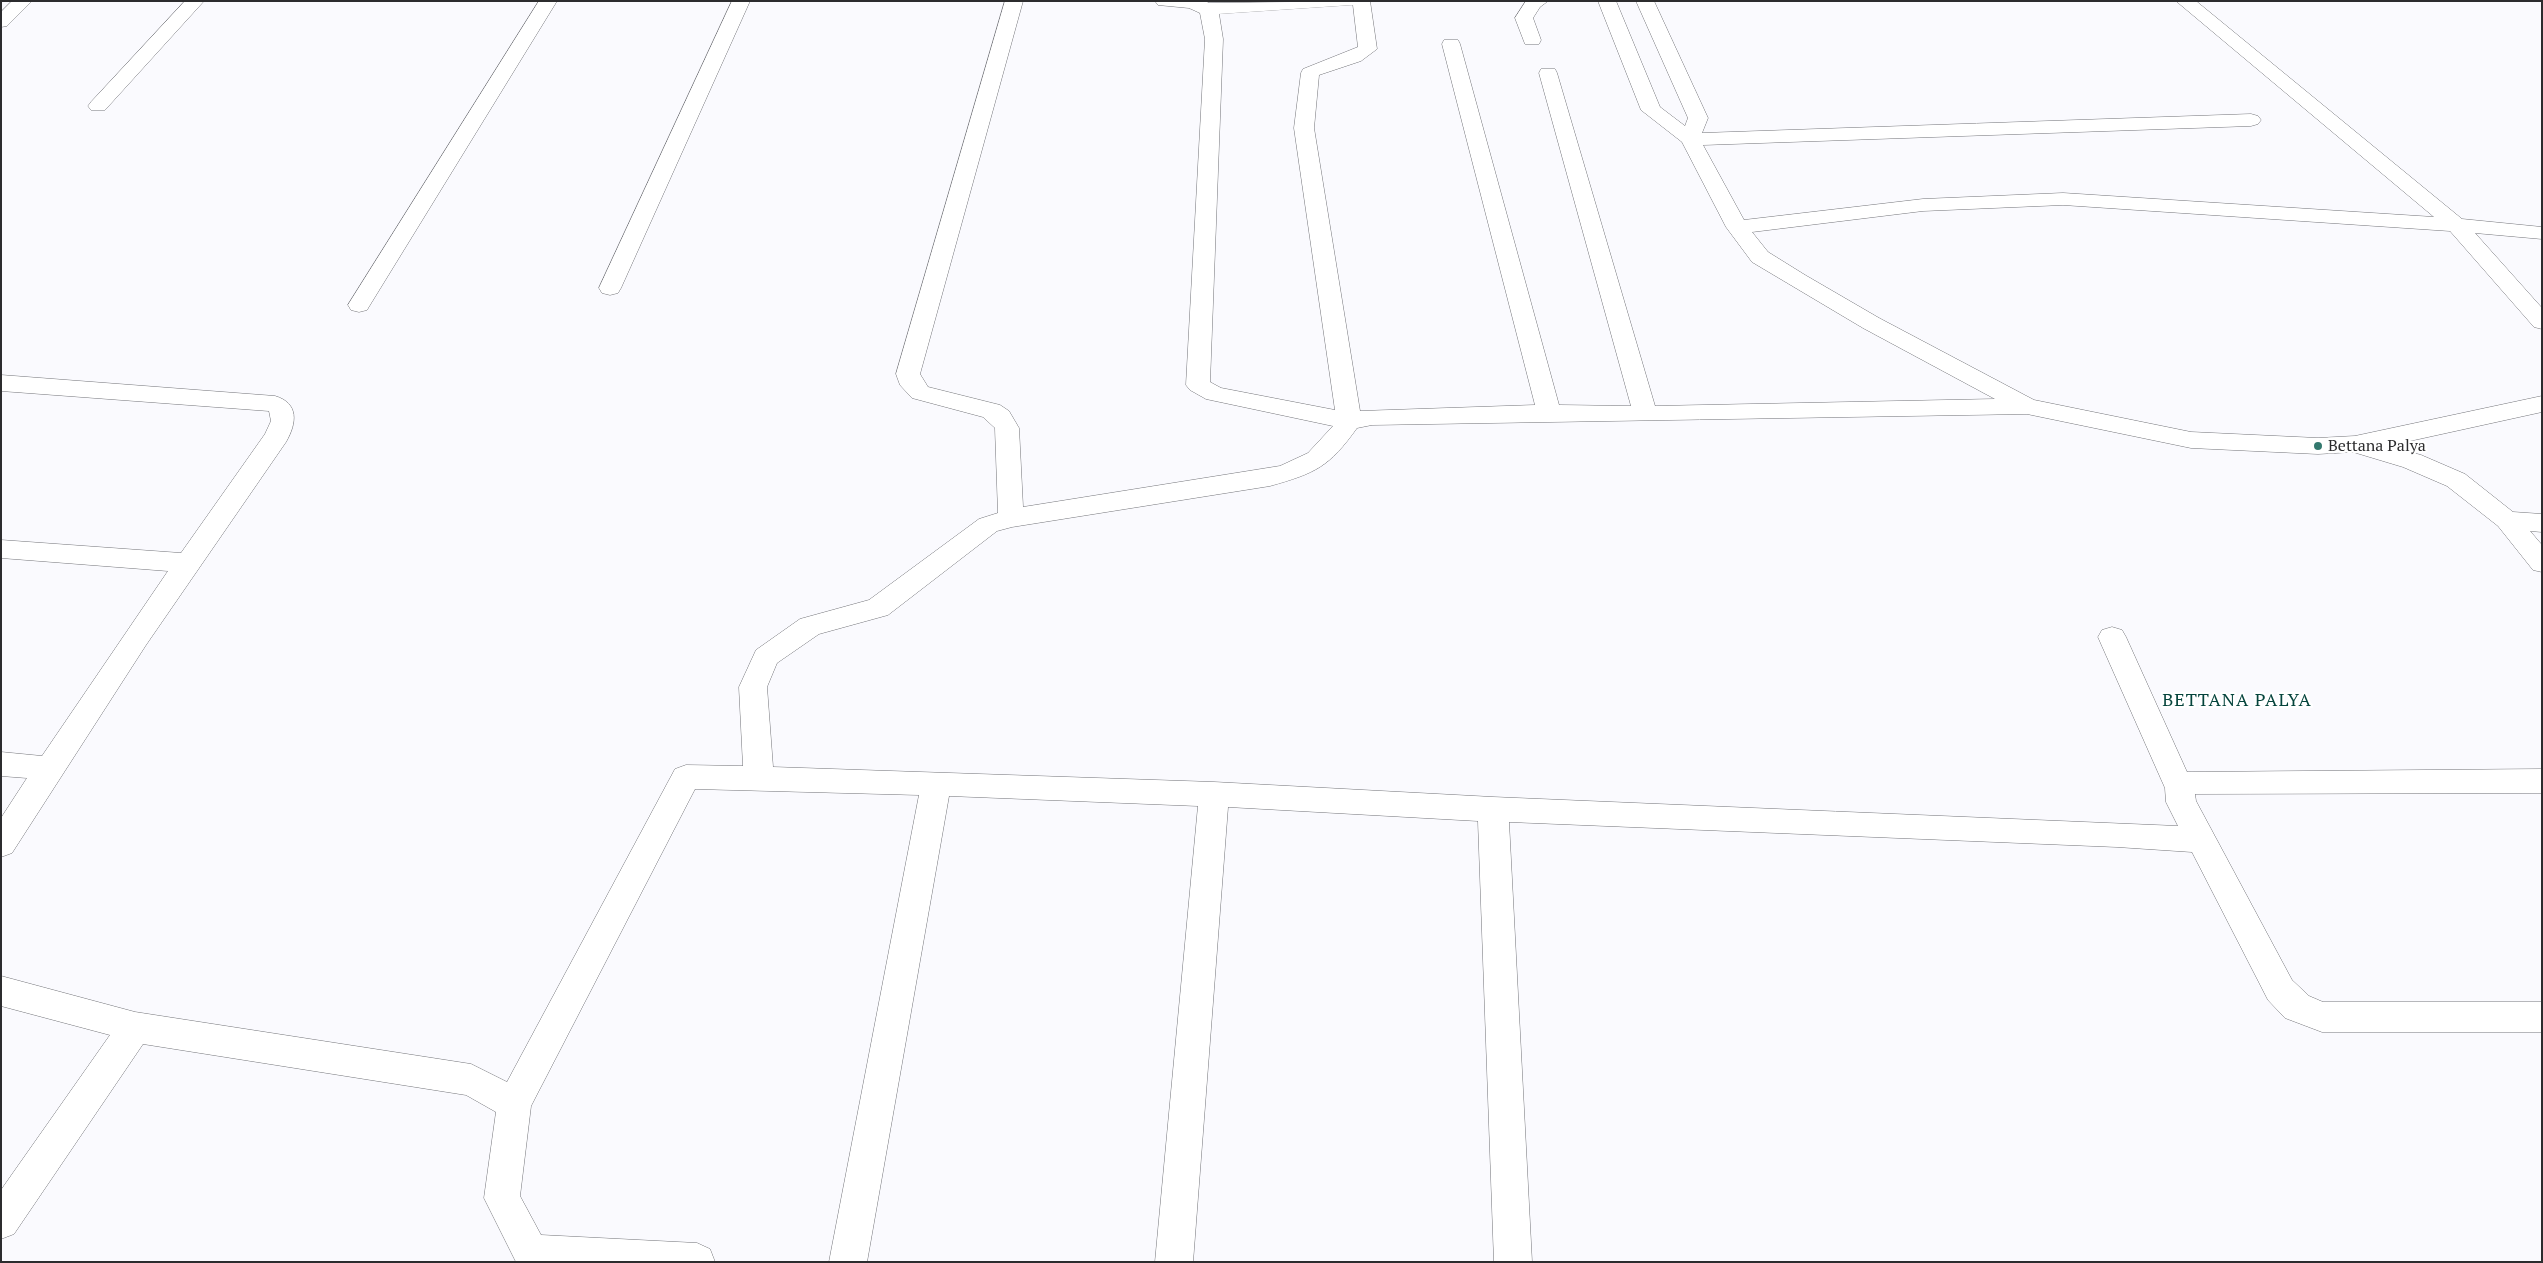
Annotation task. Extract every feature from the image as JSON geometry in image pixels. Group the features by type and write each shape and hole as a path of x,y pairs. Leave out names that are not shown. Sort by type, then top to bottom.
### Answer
{"street":[{"path":"1,22 23,1"},
{"path":"98,106 195,1"},
{"path":"360,305 548,1"},
{"path":"610,288 741,1"},
{"path":"1011,518 1007,428 1000,417 991,411 920,393 912,385 908,374 1014,1"},
{"path":"1164,1 1193,3 1206,9 1211,15 1214,39 1198,385 1214,394 1349,421 1372,417 1549,413 1645,414 2027,406 2191,440 2318,446 2353,444 2542,404"},
{"path":"1206,9 1347,1"},
{"path":"759,779 753,687 766,657 810,626 878,608 988,525 1011,518 1270,477 1293,471 1314,462 1327,452 1349,421 1304,128 1310,73 1354,58 1368,49 1361,1"},
{"path":"1532,40 1524,18 1534,3 1539,1"},
{"path":"1607,1 1651,110 1690,139 1736,226 1760,257 1871,323 2027,406"},
{"path":"1645,1 1698,118 1690,139"},
{"path":"2185,1 2456,225 2542,322"},
{"path":"1450,44 1549,413"},
{"path":"1548,73 1645,414"},
{"path":"1690,139 2251,120"},
{"path":"1736,226 1923,205 2064,199 2456,225 2542,233"},
{"path":"1,383 275,404 282,410 283,421 277,436 187,563 49,768 1,844"},
{"path":"2353,444 2412,461 2456,480 2507,520 2542,563"},
{"path":"2507,520 2542,523"},
{"path":"1,549 187,563"},
{"path":"2112,637 2180,788 2181,802 2280,990 2297,1007 2322,1017 2542,1017"},
{"path":"1,764 49,768"},
{"path":"697,1262 531,1253 502,1198 514,1104 686,777 936,783 1214,794 1493,809 2117,834 2201,840"},
{"path":"2180,788 2192,782 2542,781"},
{"path":"848,1262 936,783"},
{"path":"1174,1262 1214,794"},
{"path":"1493,809 1513,1262"},
{"path":"1,992 135,1027 471,1080 514,1104"},
{"path":"1,1221 135,1027"}],"place":[{"name":"Bettana Palya","path":"2318,446"}],"district":[{"name":"BETTANA PALYA","path":"2237,701"}]}
